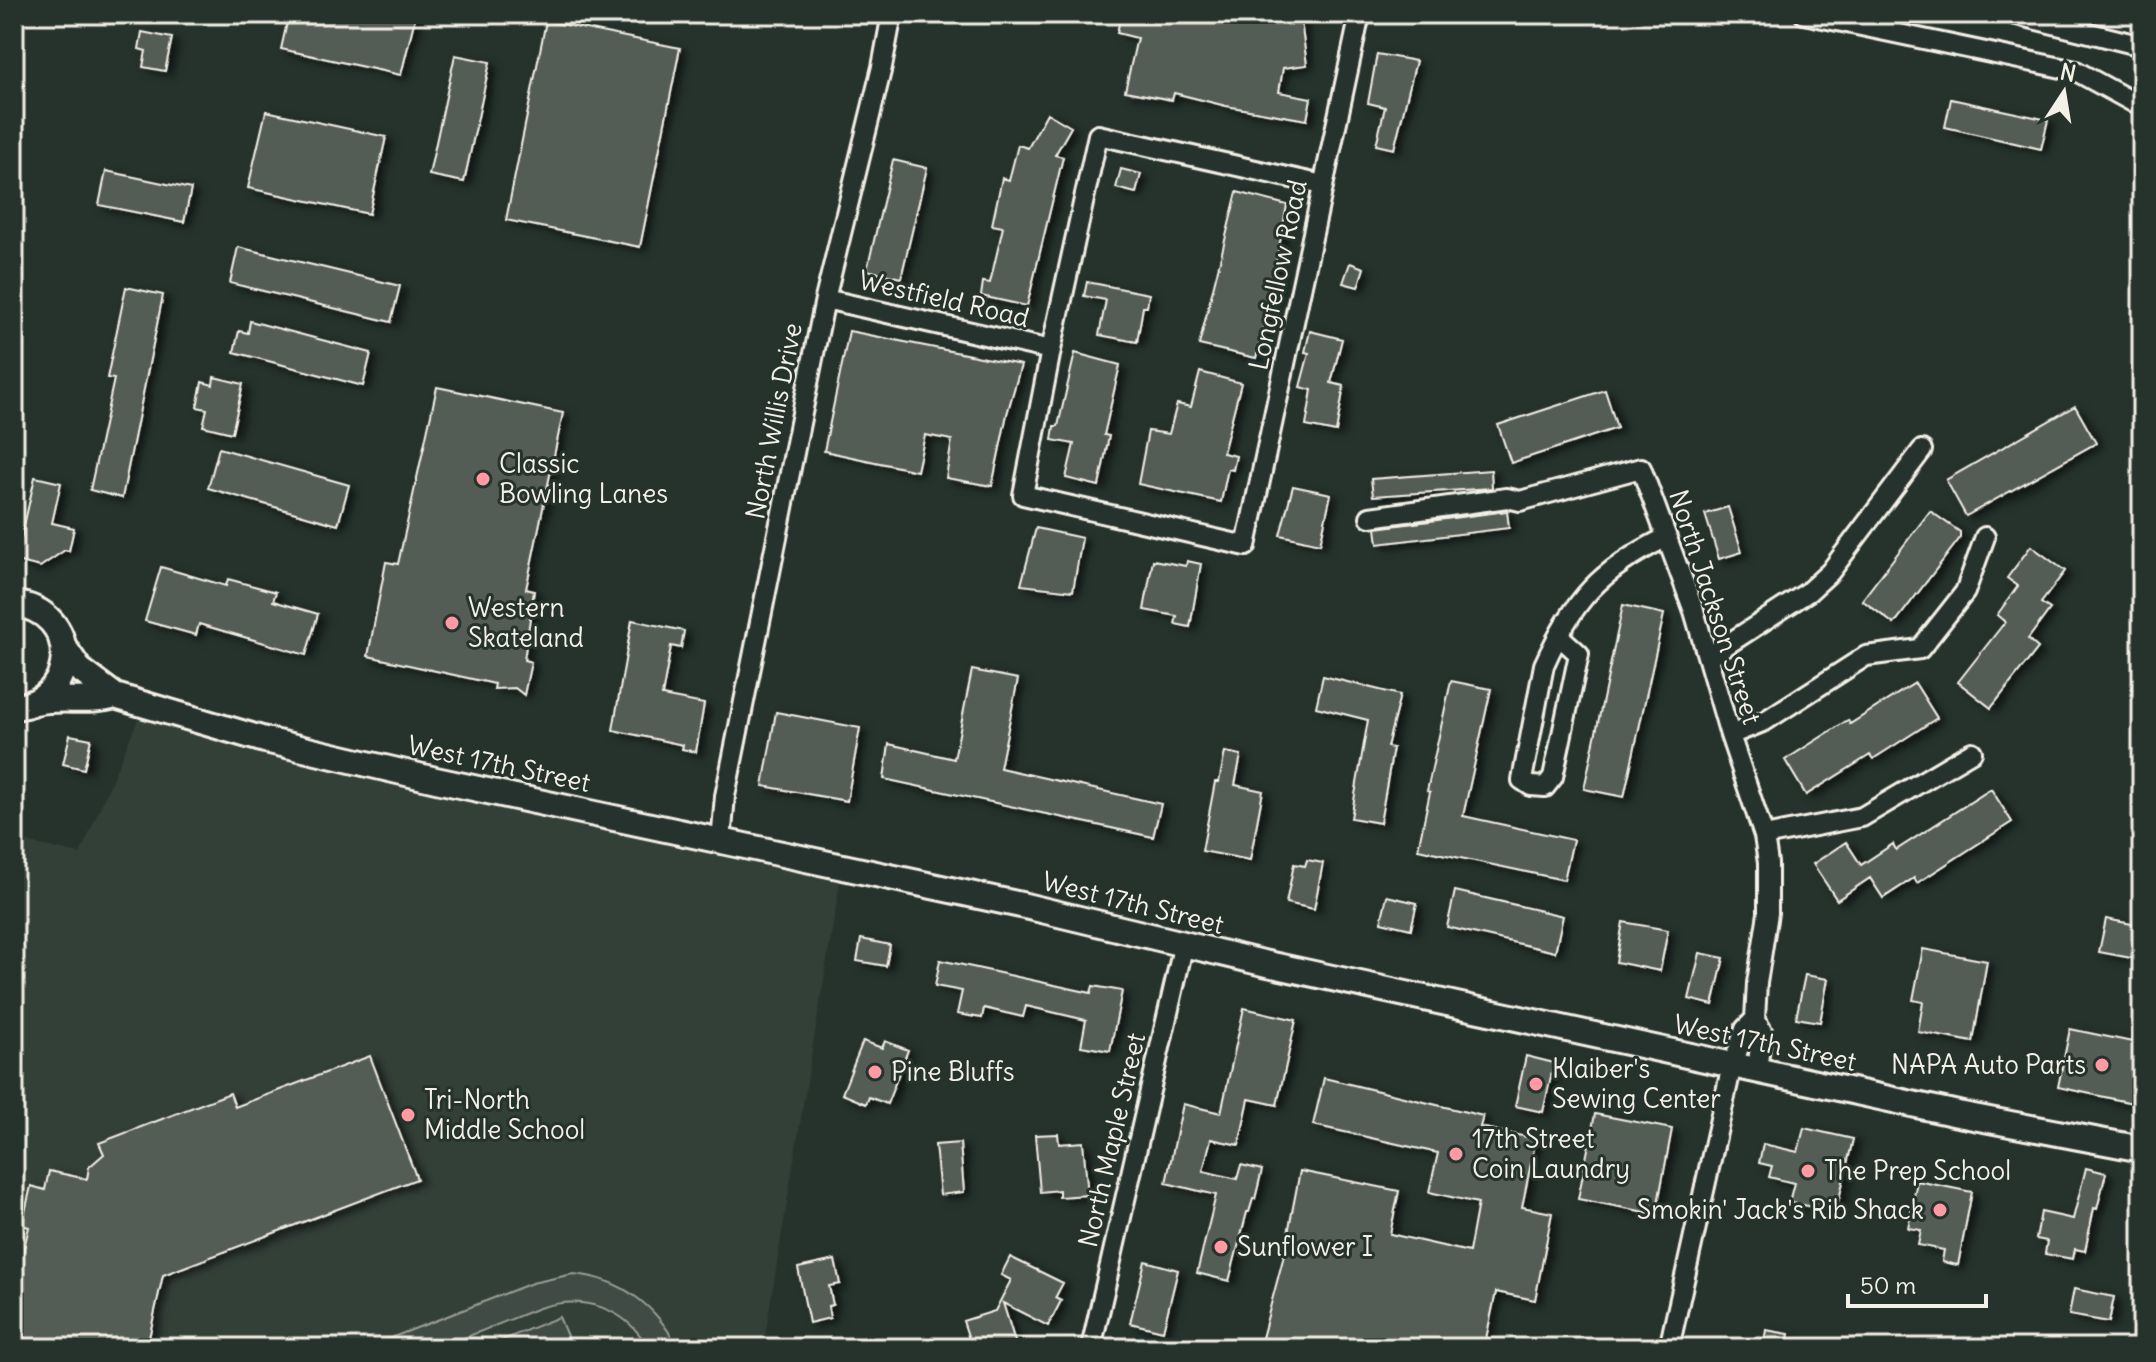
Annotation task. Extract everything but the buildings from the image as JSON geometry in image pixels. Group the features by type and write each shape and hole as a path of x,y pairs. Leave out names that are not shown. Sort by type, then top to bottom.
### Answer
{"main road":[{"name":"West 17th Street","path":"15,604 39,611 49,619 79,669 115,696 233,732 1021,905 1263,963 2010,1125 2142,1149"},
{"path":"22,709 52,688 58,679 64,647"},
{"name":"West 17th Street","path":"22,709 64,699 100,700 115,696"}],"street":[{"name":"North Willis Drive","path":"721,841 725,796 825,299 892,14"},
{"name":"Longfellow Road","path":"1051,350 1023,495 1246,546 1360,14"},
{"path":"1804,14 2076,71 2142,107"},
{"path":"2013,14 2142,46"},
{"path":"1051,350 1098,135 1323,185"},
{"name":"Westfield Road","path":"825,299 1051,350"},
{"path":"1708,657 1808,592 1830,572 1922,450"},
{"name":"North Jackson Street","path":"1370,517 1507,498 1520,501 1641,468 1694,611 1730,735 1764,836 1768,863 1768,913 1755,1019 1762,1031 1745,1068"},
{"path":"1730,735 1765,721 1866,656 1920,649 1965,592 1985,537"},
{"path":"1559,636 1579,654 1553,777 1545,787 1531,786 1522,780 1544,665 1559,636 1572,611 1612,568 1665,538"},
{"path":"1764,836 1862,817 1972,752"},
{"name":"North Maple Street","path":"1091,1348 1184,943"},
{"path":"1669,1348 1745,1068"}],"shaded area":[{"name":"Tri-North Middle School","path":"139,717 272,756 840,882 763,1348 14,1348 14,839 80,854"},
{"path":"573,1274 607,1281 636,1297 659,1319 678,1348 648,1348 628,1322 615,1314 601,1307 571,1303 539,1308 439,1348 365,1348 532,1283"},
{"path":"559,1317 572,1348 483,1348"}],"place":[{"name":"Classic Bowling Lanes","path":"483,479"},
{"name":"Western Skateland","path":"452,623"},
{"name":"NAPA Auto Parts","path":"2102,1065"},
{"name":"Pine Bluffs","path":"875,1072"},
{"name":"Klaiber's Sewing Center","path":"1536,1084"},
{"name":"Tri-North Middle School","path":"408,1115"},
{"name":"17th Street Coin Laundry","path":"1456,1154"},
{"name":"The Prep School","path":"1808,1171"},
{"name":"Smokin' Jack's Rib Shack","path":"1940,1210"},
{"name":"Sunflower I","path":"1221,1247"}]}
